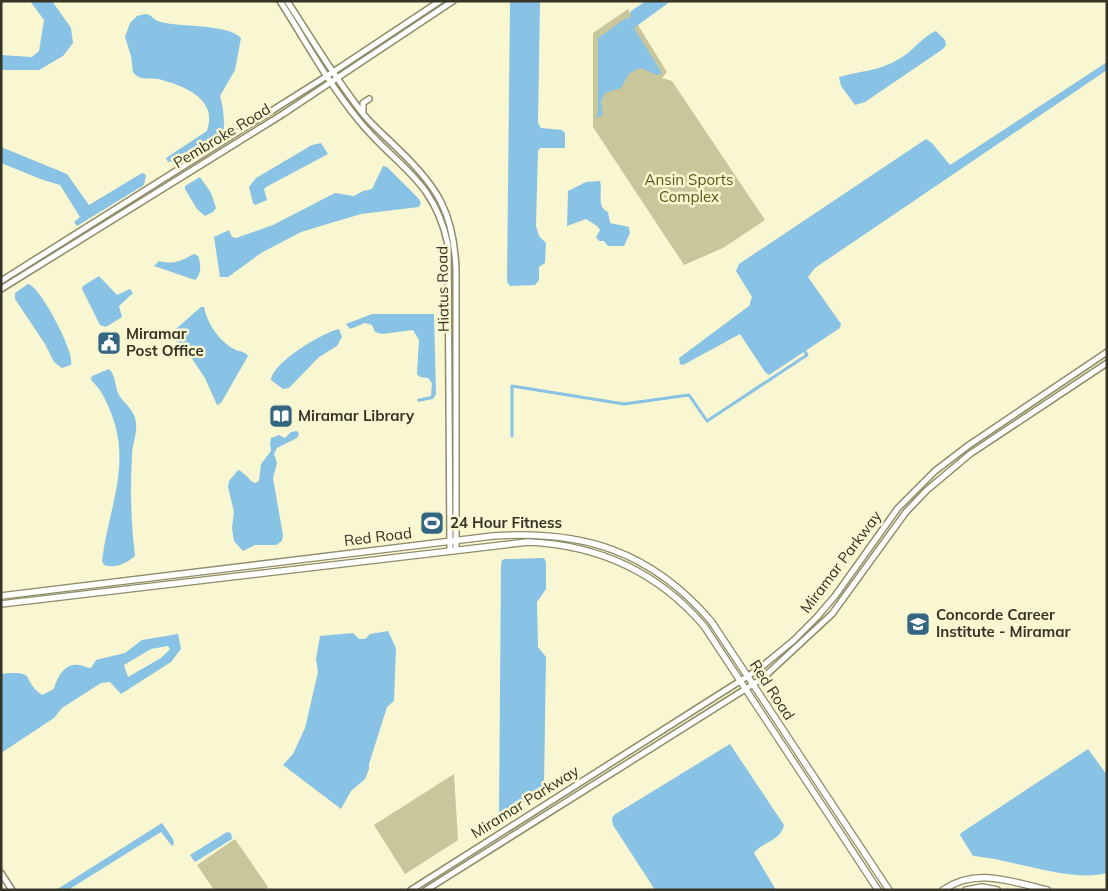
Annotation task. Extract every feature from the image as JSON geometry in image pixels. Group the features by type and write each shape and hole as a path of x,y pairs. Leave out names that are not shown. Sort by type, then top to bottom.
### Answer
{"highway":[{"name":"Red Road","path":"1,596 527,534 579,539 613,549 638,562 678,588 711,621 889,890"},
{"name":"Red Road","path":"1,604 456,548 528,542 578,547 633,568 662,586 696,618 741,681 878,890"},
{"path":"596,553 604,552 630,562 638,562"},
{"path":"633,568 647,570 672,588 678,588"},
{"path":"943,890 963,879 984,876 1047,890"},
{"path":"966,890 982,887 998,890"}],"main road":[{"name":"Hiatus Road","path":"280,1 356,118 421,185 432,198 441,216 448,245 450,549"},
{"name":"Hiatus Road","path":"287,1 364,115 426,180 445,208 455,246 456,548"},
{"name":"Pembroke Road","path":"1,280 334,72 440,1"},
{"name":"Pembroke Road","path":"1,289 338,78 453,1"},
{"path":"421,14 425,21"},
{"path":"364,115 363,104 369,99"},
{"path":"421,185 426,180"},
{"name":"Miramar Parkway","path":"411,890 748,676 793,641 812,622 834,596 898,508 927,478 969,445 1107,352"},
{"name":"Miramar Parkway","path":"426,890 754,684 786,658 818,628 848,595 906,512 927,490 970,454 1107,363"},
{"path":"812,622 818,628"},
{"path":"1,873 12,890"}],"green space":[{"name":"Ansin Sports Complex","path":"628,9 667,72 662,78 672,81 765,220 723,248 684,265 593,127 593,33"},
{"path":"454,774 458,840 405,874 374,825"},
{"path":"235,839 268,887 264,890 214,890 197,865"}],"water":[{"path":"30,1 52,1 71,28 73,43 63,56 39,70 1,70 1,55 32,57 39,51 44,20"},
{"path":"510,1 540,1 538,123 541,128 562,130 565,133 565,148 540,148 538,151 536,226 539,236 546,243 545,263 539,267 539,280 535,285 510,286 507,282"},
{"path":"646,1 671,1 634,28 662,73 657,75 641,68 629,74 621,88 605,93 601,101 603,115 596,118 598,112 598,38 626,18 630,19 631,11"},
{"path":"145,14 166,23 225,30 241,38 235,70 220,96 224,132 175,161 168,162 166,158 207,131 208,110 196,95 188,90 158,79 142,78 133,72 131,56 125,37 130,23 137,16"},
{"path":"936,31 945,40 946,45 943,49 865,102 855,105 841,86 839,77 892,63"},
{"path":"1107,62 1107,70 815,268 808,277 841,324 840,328 769,375 765,372 740,334 683,365 680,364 679,358 749,306 752,297 736,271 739,264 926,139 932,143 950,165"},
{"path":"321,143 328,154 266,187 264,189 267,200 255,205 253,203 249,187 256,178 312,145"},
{"path":"1,147 67,174 89,205 142,173 146,175 144,185 77,226 74,222 80,217 60,185 1,163"},
{"path":"383,166 387,167 419,199 421,203 419,207 361,214 301,232 261,253 228,277 220,277 214,237 229,230 232,237 236,238 273,225 335,193 354,196 372,189"},
{"path":"200,177 211,193 216,208 205,216 197,209 185,189 185,186"},
{"path":"600,181 601,203 604,210 608,212 610,223 629,227 630,233 624,246 608,246 604,241 599,241 596,237 600,230 586,219 567,226 568,191 586,182"},
{"path":"194,254 198,256 200,266 199,275 195,280 154,266 159,261 177,262"},
{"path":"99,276 117,295 130,289 133,293 119,306 122,317 106,327 100,325 82,289 83,286"},
{"path":"28,284 40,296 56,321 68,348 71,365 62,368 54,362 45,344 15,299 15,293"},
{"path":"201,307 204,307 214,331 223,341 248,356 221,403 217,405 205,378 186,350 169,335"},
{"path":"372,314 434,314 436,394 433,399 418,402 417,399 431,396 432,383 428,378 420,377 417,374 419,340 413,330 382,334 375,332 372,325 365,323 350,329 346,324"},
{"path":"339,329 342,337 337,346 319,357 289,388 283,389 271,380 280,365 299,349 321,336"},
{"path":"109,369 114,377 118,393 134,414 136,423 132,451 131,481 135,556 117,566 104,565 102,561 117,487 119,451 117,432 105,399 91,380 92,376"},
{"path":"297,431 299,434 297,438 277,448 274,454 277,463 273,478 283,535 282,541 276,545 255,545 243,551 234,541 232,528 234,512 228,487 229,481 238,470 255,483 259,481 261,464 271,451 271,438 279,435 285,438 291,432"},
{"path":"544,558 546,562 546,589 537,602 538,647 546,657 544,785 543,791 502,817 499,816 501,565 502,560 505,559"},
{"path":"388,631 396,648 394,701 387,707 365,779 351,791 341,809 283,765 293,754 305,728 318,672 316,659 320,636 353,633 359,639 365,639 370,634"},
{"path":"178,634 181,649 171,662 121,694 110,682 101,683 62,708 54,718 1,753 1,674 20,673 25,675 35,690 42,695 54,689 59,676 69,666 79,665 91,668 96,660 125,653 142,640","holes":["168,646 170,649 161,658 128,677 124,665 151,649"]},
{"path":"730,744 784,825 779,835 754,853 776,890 655,890 613,825 612,819 614,815"},
{"path":"1088,749 1107,775 1107,873 1076,875 1059,873 973,856 960,835 961,833"},
{"path":"162,823 173,839 174,844 172,846 161,832 68,890 56,890"},
{"path":"227,832 231,833 232,839 195,862 190,855"}],"waterway":[{"path":"512,436 512,386 624,404 689,395 707,421 807,355 803,348"}],"place":[{"name":"Miramar Post Office","path":"109,343"},
{"name":"Miramar Library","path":"281,416"},
{"name":"24 Hour Fitness","path":"432,523"},
{"name":"Concorde Career Institute - Miramar","path":"918,624"}]}
